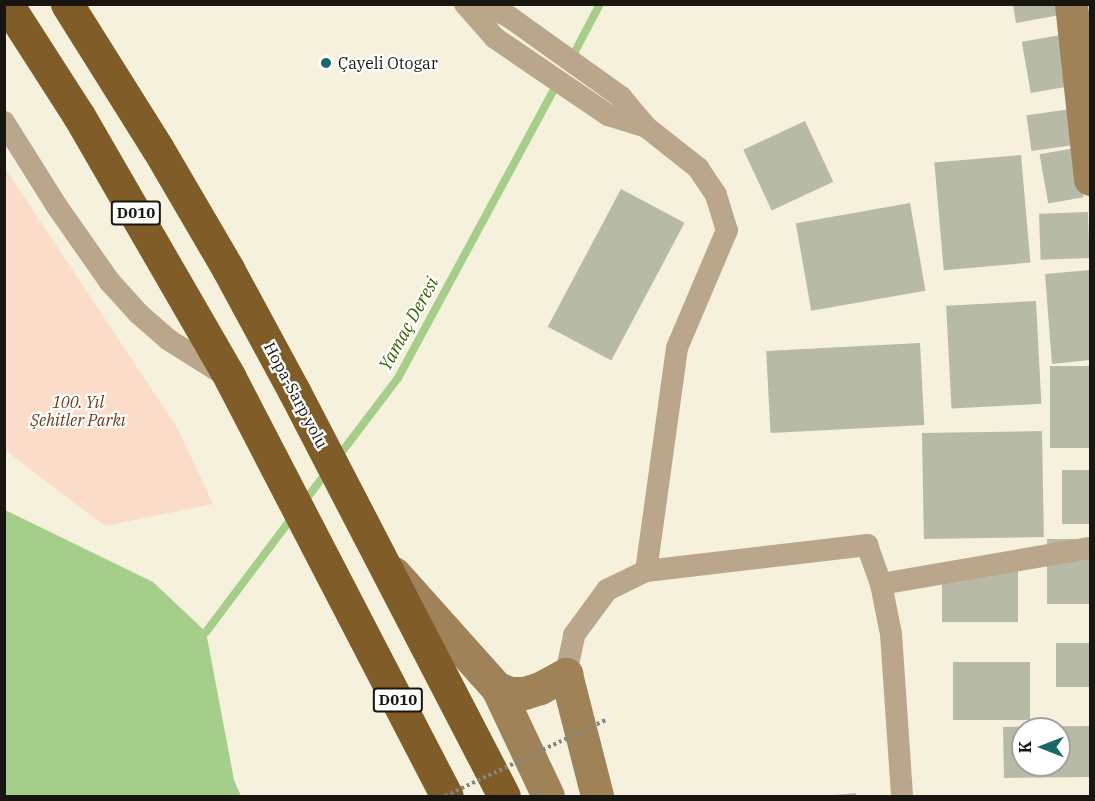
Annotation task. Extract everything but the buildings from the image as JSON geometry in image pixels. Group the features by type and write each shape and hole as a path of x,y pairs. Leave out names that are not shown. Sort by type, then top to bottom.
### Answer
{"highway":[{"name":"D010","path":"7,4 80,116 230,378 349,604 446,796"},
{"name":"Hopa-Sarp yolu","path":"67,4 158,149 228,269 294,391 504,796"}],"main road":[{"path":"1071,4 1090,179"},
{"path":"381,558 497,688 548,796"},
{"path":"497,688 511,693 524,693 540,688 566,674 597,796"}],"street":[{"path":"465,4 495,38 615,106 645,126 698,168 716,195 727,230 677,348 646,571"},
{"path":"482,4 508,16 615,106"},
{"path":"4,122 56,205 110,282 139,314 169,340 230,378"},
{"path":"566,674 574,635 607,590 646,571 867,545 881,584 891,634 902,796"},
{"path":"881,584 1090,548"}],"path":[{"path":"446,796 606,720"}],"green space":[{"name":"100. Yıl Şehitler Parkı","path":"5,168 178,429 213,504 105,526 5,450"}],"shaded area":[{"path":"5,510 153,582 206,632 234,780 241,796 5,796"}],"waterway":[{"name":"Yamaç Deresi","path":"571,59 600,4"},
{"name":"Yamaç Deresi","path":"338,457 398,378 558,82"},
{"name":"Yamaç Deresi","path":"304,502 327,471"},
{"name":"Yamaç Deresi","path":"206,632 293,516"}],"place":[{"name":"Çayeli Otogar","path":"326,63"}]}
